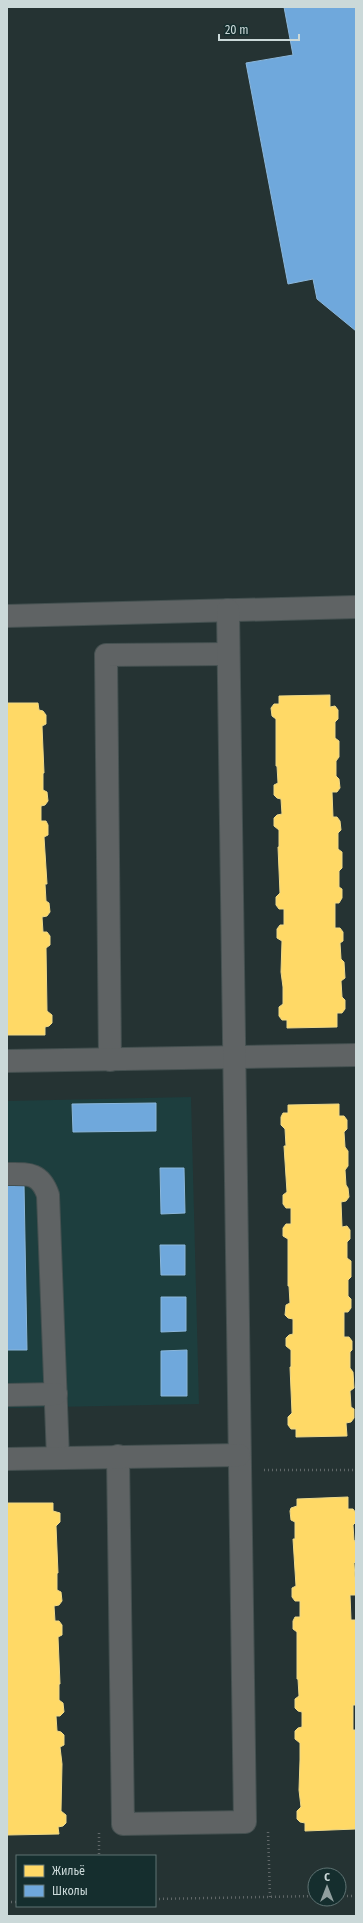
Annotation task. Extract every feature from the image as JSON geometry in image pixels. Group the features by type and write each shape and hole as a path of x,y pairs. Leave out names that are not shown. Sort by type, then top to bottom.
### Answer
{"street":[{"path":"7,616 356,607"},
{"path":"118,1456 123,1824 245,1822 228,610"},
{"path":"110,1060 106,655 228,654"},
{"path":"7,1061 356,1055"},
{"path":"7,1174 31,1175 38,1178 45,1186 48,1195 58,1458"},
{"path":"7,1395 56,1394"},
{"path":"7,1458 118,1456 240,1462"}],"path":[{"path":"240,1462 356,1470"},
{"path":"245,1822 268,1822 270,1897"},
{"path":"156,1899 307,1896"}],"shaded area":[{"path":"191,1097 199,1404 7,1408 7,1101"}],"building: Жильё":[{"path":"330,695 330,707 335,706 338,710 338,719 335,722 335,738 339,741 339,757 336,761 336,776 339,779 340,788 337,792 332,792 333,817 337,817 340,821 341,830 338,833 338,849 342,852 342,868 339,871 339,887 342,889 342,898 339,903 335,903 335,928 340,928 343,932 343,941 340,943 341,959 344,962 345,978 341,981 342,997 345,1000 345,1009 342,1013 337,1013 337,1027 287,1028 287,1020 282,1020 279,1016 279,1007 283,1004 281,972 282,941 277,938 277,929 280,925 284,925 284,909 279,909 276,905 276,897 280,893 278,847 279,830 274,826 274,818 277,815 282,814 281,799 274,795 274,785 278,783 276,766 276,719 272,716 271,708 274,704 279,704 279,696"},
{"path":"7,703 38,703 39,710 43,711 46,715 46,724 42,726 44,773 43,790 47,792 48,801 45,805 41,806 41,821 46,821 48,825 48,835 44,837 47,884 45,884 46,901 49,903 50,912 47,916 42,917 43,932 47,932 50,936 50,945 46,948 47,1011 52,1015 52,1023 45,1027 45,1035 7,1035"},
{"path":"339,1104 339,1116 344,1116 347,1120 347,1129 344,1132 345,1147 348,1151 348,1166 345,1170 346,1185 348,1188 349,1197 346,1201 341,1202 342,1227 347,1226 350,1230 350,1239 347,1242 347,1258 351,1261 351,1277 348,1280 348,1296 351,1299 351,1308 348,1312 344,1312 344,1337 349,1337 352,1341 350,1368 353,1372 354,1388 350,1391 351,1407 354,1409 354,1418 351,1422 346,1423 347,1436 296,1437 296,1429 291,1429 288,1425 288,1417 292,1413 290,1367 291,1350 286,1346 286,1338 293,1334 293,1319 288,1318 285,1315 286,1305 290,1303 288,1286 288,1239 283,1236 283,1228 286,1224 291,1224 291,1208 286,1208 283,1204 283,1195 287,1192 284,1146 286,1146 285,1129 281,1125 281,1117 283,1113 288,1113 288,1105"},
{"path":"348,1497 348,1509 353,1509 356,1513 356,1522 353,1525 354,1540 356,1543 356,1561 354,1563 356,1592 355,1595 350,1595 351,1620 356,1620 356,1705 353,1705 353,1730 356,1730 356,1829 305,1831 305,1823 300,1822 297,1819 297,1811 301,1807 299,1790 300,1743 295,1739 295,1731 302,1727 302,1712 295,1708 295,1699 299,1696 297,1679 297,1632 293,1629 293,1621 295,1617 300,1617 300,1601 295,1601 292,1597 292,1588 296,1586 293,1539 295,1539 295,1522 291,1520 290,1511 291,1508 297,1506 297,1499"},
{"path":"7,1503 53,1503 53,1511 60,1513 60,1522 56,1526 58,1573 57,1590 61,1592 62,1601 59,1605 54,1606 55,1621 59,1621 62,1625 62,1635 58,1637 60,1684 59,1700 63,1703 64,1712 60,1716 56,1716 57,1731 64,1735 64,1745 60,1747 62,1764 61,1811 66,1815 66,1823 63,1826 58,1827 59,1834 8,1835"}],"building: Школы":[{"path":"284,7 356,7 356,331 317,299 313,279 288,284 246,63 293,55"},
{"path":"156,1103 156,1131 73,1132 72,1104"},
{"path":"160,1168 184,1168 185,1213 161,1214"},
{"path":"7,1184 24,1184 27,1350 7,1350"},
{"path":"160,1245 185,1245 185,1275 161,1275"},
{"path":"161,1297 186,1297 186,1331 161,1332"},
{"path":"187,1350 187,1396 161,1396 161,1351"}]}
